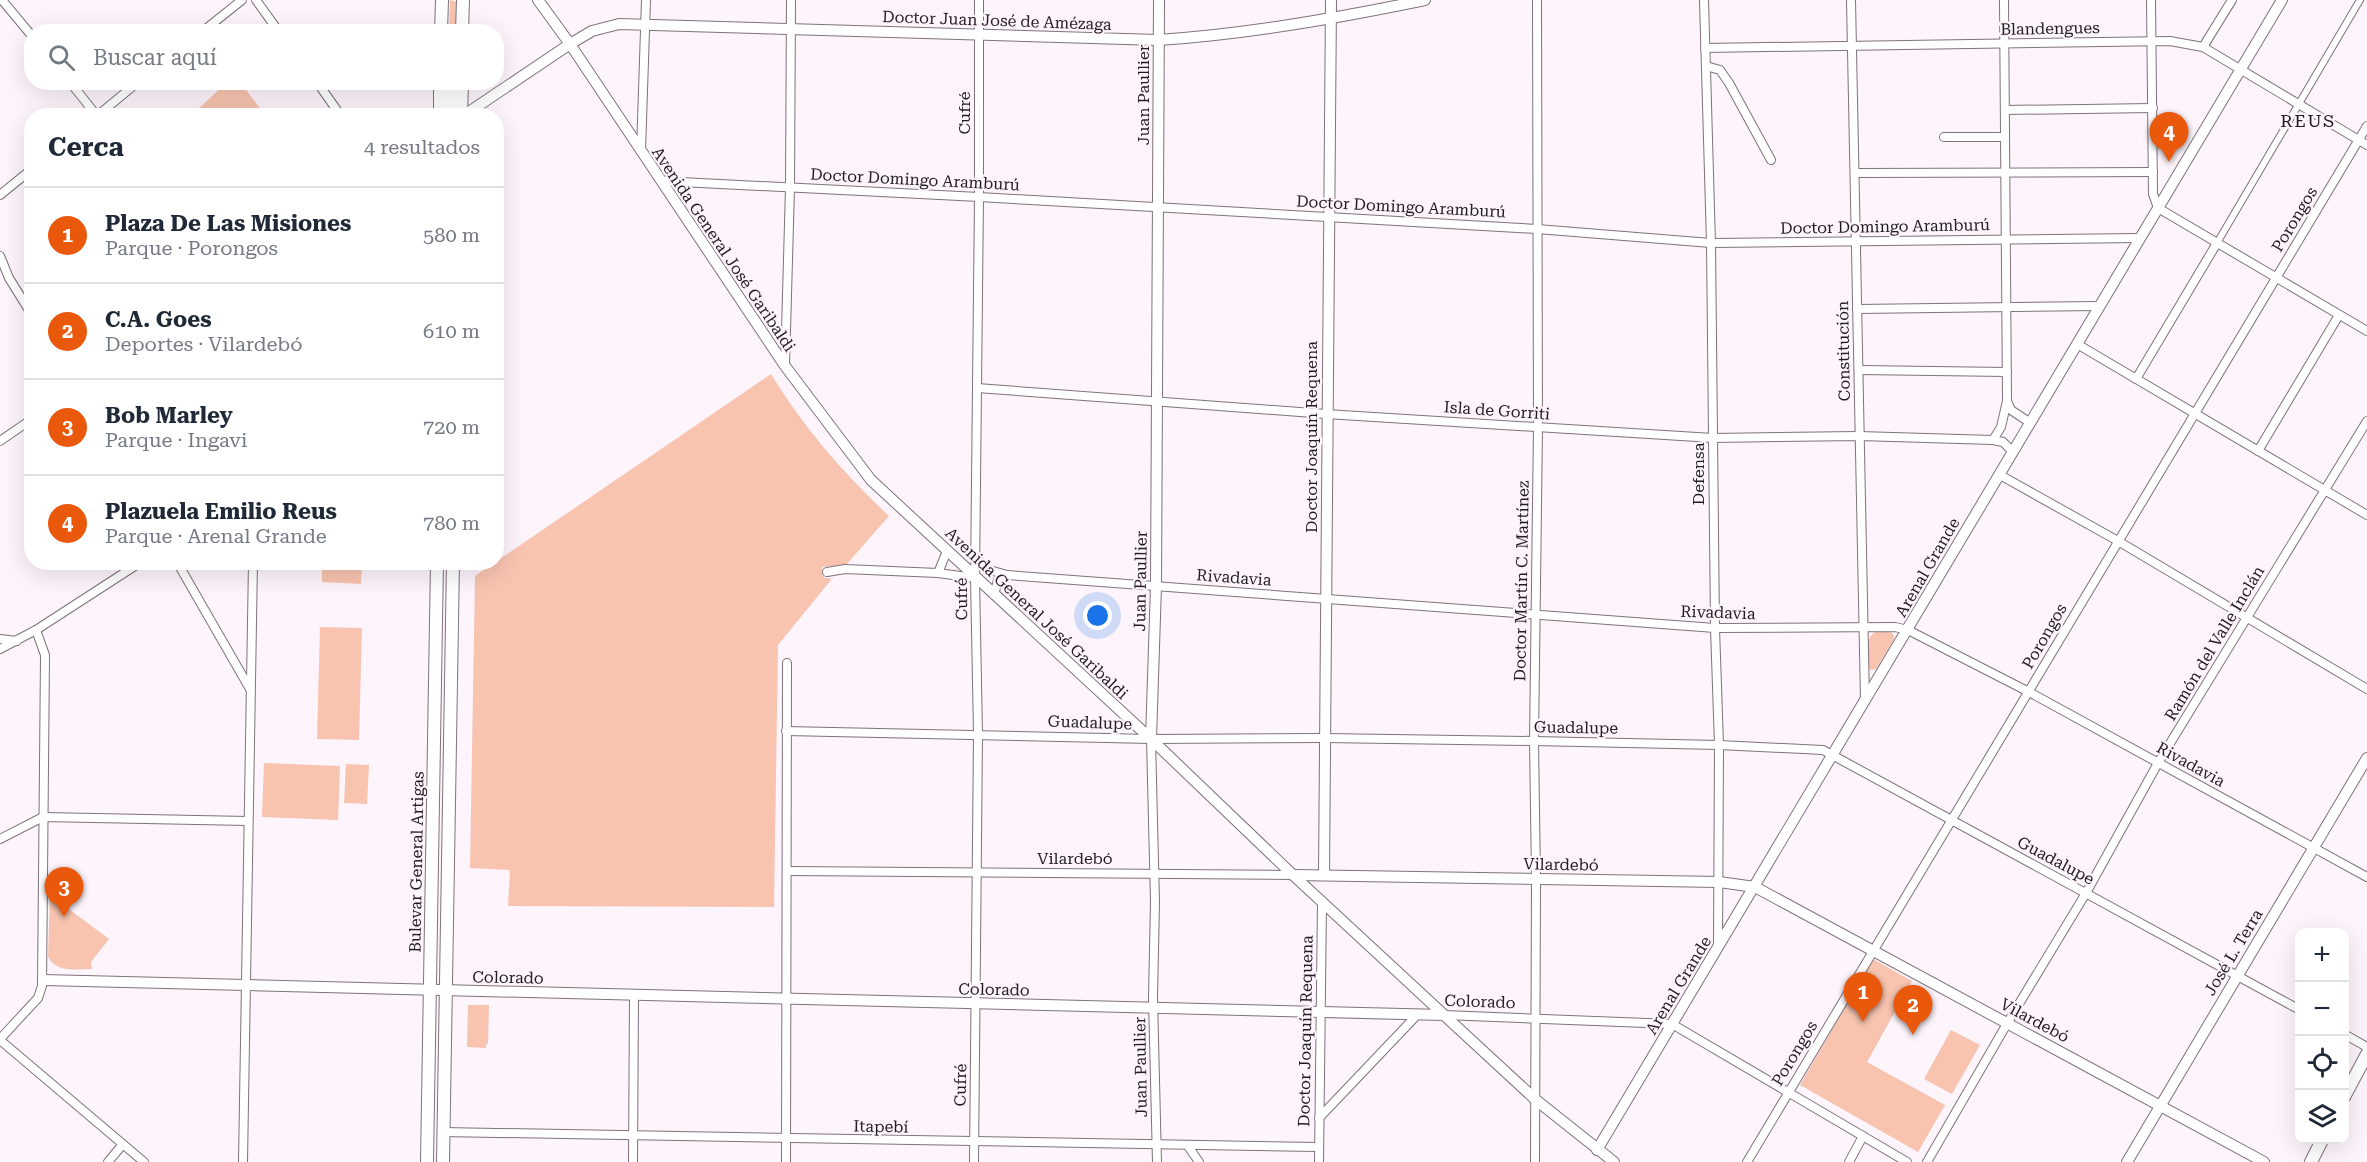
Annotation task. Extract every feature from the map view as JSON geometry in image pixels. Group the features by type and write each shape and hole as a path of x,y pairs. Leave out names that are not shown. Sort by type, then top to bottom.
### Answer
{"main road":[{"path":"441,24 442,0"},
{"path":"462,24 463,0"},
{"path":"440,90 440,108"},
{"path":"450,90 451,108"},
{"path":"461,108 462,90"},
{"name":"Bulevar General Artigas","path":"427,1162 437,570"},
{"name":"Bulevar General Artigas","path":"443,1162 453,570"},
{"path":"2348,1090 2367,1054"},
{"path":"2311,1162 2320,1144"}],"street":[{"path":"212,24 242,0"},
{"path":"256,0 273,24"},
{"name":"Avenida General José Garibaldi","path":"538,0 570,44 784,366 871,480 1151,738 1293,875 1536,1100 1614,1162"},
{"path":"641,151 646,0"},
{"path":"784,366 790,188 791,0"},
{"name":"Cufré","path":"974,1162 978,734 975,557 979,0"},
{"name":"Juan Paullier","path":"1157,1162 1153,1007 1154,874 1151,738 1156,586 1159,0"},
{"name":"Doctor Joaquín Requena","path":"1324,875 1331,0"},
{"name":"Doctor Juan José de Amézaga","path":"504,88 570,44 592,31 607,26 790,28 1158,40 1206,37 1330,19 1425,0"},
{"name":"Doctor Martín C. Martínez","path":"1535,1162 1534,741 1539,141 1537,0"},
{"name":"Defensa","path":"1704,0 1711,243 1715,628 1719,745 1719,947"},
{"name":"Constitución","path":"1851,0 1865,702"},
{"path":"1993,440 2001,426 2007,401 2004,0"},
{"path":"2151,0 2153,194 2158,208 2367,331"},
{"path":"2204,46 2232,0"},
{"name":"Arenal Grande","path":"1598,1150 2282,0"},
{"path":"2136,379 2360,0"},
{"path":"2,4 24,27"},
{"name":"Blandengues","path":"1705,48 2151,41 2204,46 2367,145"},
{"path":"1706,66 1720,70 1729,83 1771,160"},
{"path":"76,90 91,108"},
{"path":"107,108 128,90"},
{"path":"323,90 335,108"},
{"name":"Doctor Juan José de Amézaga","path":"473,108 500,90"},
{"path":"2005,110 2153,108"},
{"name":"Porongos","path":"1747,1162 2367,126"},
{"path":"1944,137 2005,137"},
{"path":"1856,174 2153,171"},
{"path":"0,195 24,176"},
{"name":"Doctor Domingo Aramburú","path":"661,181 1537,229 1711,243 2139,238"},
{"path":"0,256 9,278 24,302"},
{"path":"1857,309 2099,306"},
{"path":"2258,451 2339,315"},
{"path":"2077,344 2367,515"},
{"path":"1859,370 2007,372"},
{"name":"Isla de Gorriti","path":"977,388 1326,414 1713,438 1859,436 1993,440 2003,442 2012,451"},
{"path":"2007,401 2011,410 2029,422"},
{"name":"Ramón del Valle Inclán","path":"1927,1162 2086,893 2158,763 2367,421"},
{"path":"0,441 24,424"},
{"path":"2000,475 2118,541 2367,689"},
{"path":"938,573 947,551"},
{"name":"Rivadavia","path":"975,557 986,570 1007,575 1715,628 1865,626 1908,630 2029,692 2367,877"},
{"path":"827,572 845,569 938,573 975,578"},
{"path":"0,649 36,630 129,570"},
{"path":"182,570 251,689"},
{"path":"243,1162 253,570"},
{"path":"994,595 998,580 1007,575"},
{"path":"36,630 45,655 43,980 38,998 0,1040 144,1162"},
{"path":"0,639 17,641"},
{"path":"786,1162 784,999 787,871 787,663"},
{"name":"Guadalupe","path":"786,731 1151,738 1534,741 1823,750 2295,1007"},
{"name":"José L. Terra","path":"2127,1162 2367,758"},
{"path":"0,839 43,817 248,821"},
{"name":"Vilardebó","path":"787,871 1536,878 1719,882 1755,887 2264,1162"},
{"name":"Doctor Joaquín Requena","path":"1319,1162 1322,901"},
{"name":"Colorado","path":"43,980 1153,1007 1672,1024 1907,1162"},
{"path":"633,1162 634,995"},
{"path":"1319,1118 1417,1015"},
{"path":"2348,1036 2367,1047"},
{"name":"Itapebí","path":"443,1132 1318,1147"},
{"path":"1849,1162 1863,1136"},
{"path":"108,1162 123,1144"},
{"path":"1188,1146 1199,1162"}],"shaded area":[{"path":"450,0 457,2 457,24 449,24"},
{"path":"218,90 246,90 260,108 199,108"},
{"path":"771,374 783,394 825,449 889,516 846,565 822,567 824,578 831,580 778,645 774,907 508,906 510,870 470,868 475,576 484,570 504,570 504,556"},
{"path":"322,570 362,570 361,584 322,582"},
{"path":"320,627 362,628 359,740 317,739"},
{"path":"1877,631 1889,631 1894,635 1894,639 1876,669 1870,670 1867,666 1867,646 1870,637"},
{"path":"264,763 340,766 338,820 262,817"},
{"path":"346,764 369,765 367,804 344,803"},
{"path":"50,895 109,939 91,962 92,969 61,968 48,957"},
{"path":"1873,959 1912,981 1867,1062 1945,1105 1918,1152 1800,1085"},
{"path":"468,1005 489,1005 486,1048 467,1047"},
{"path":"1951,1030 1980,1045 1952,1094 1924,1079"}],"place":[{"name":"Plazuela Emilio Reus","path":"2169,162"},
{"name":"Bob Marley","path":"64,917"},
{"name":"Plaza De Las Misiones","path":"1863,1022"},
{"name":"C.A. Goes","path":"1913,1035"}],"district":[{"name":"REUS","path":"2308,121"}]}
